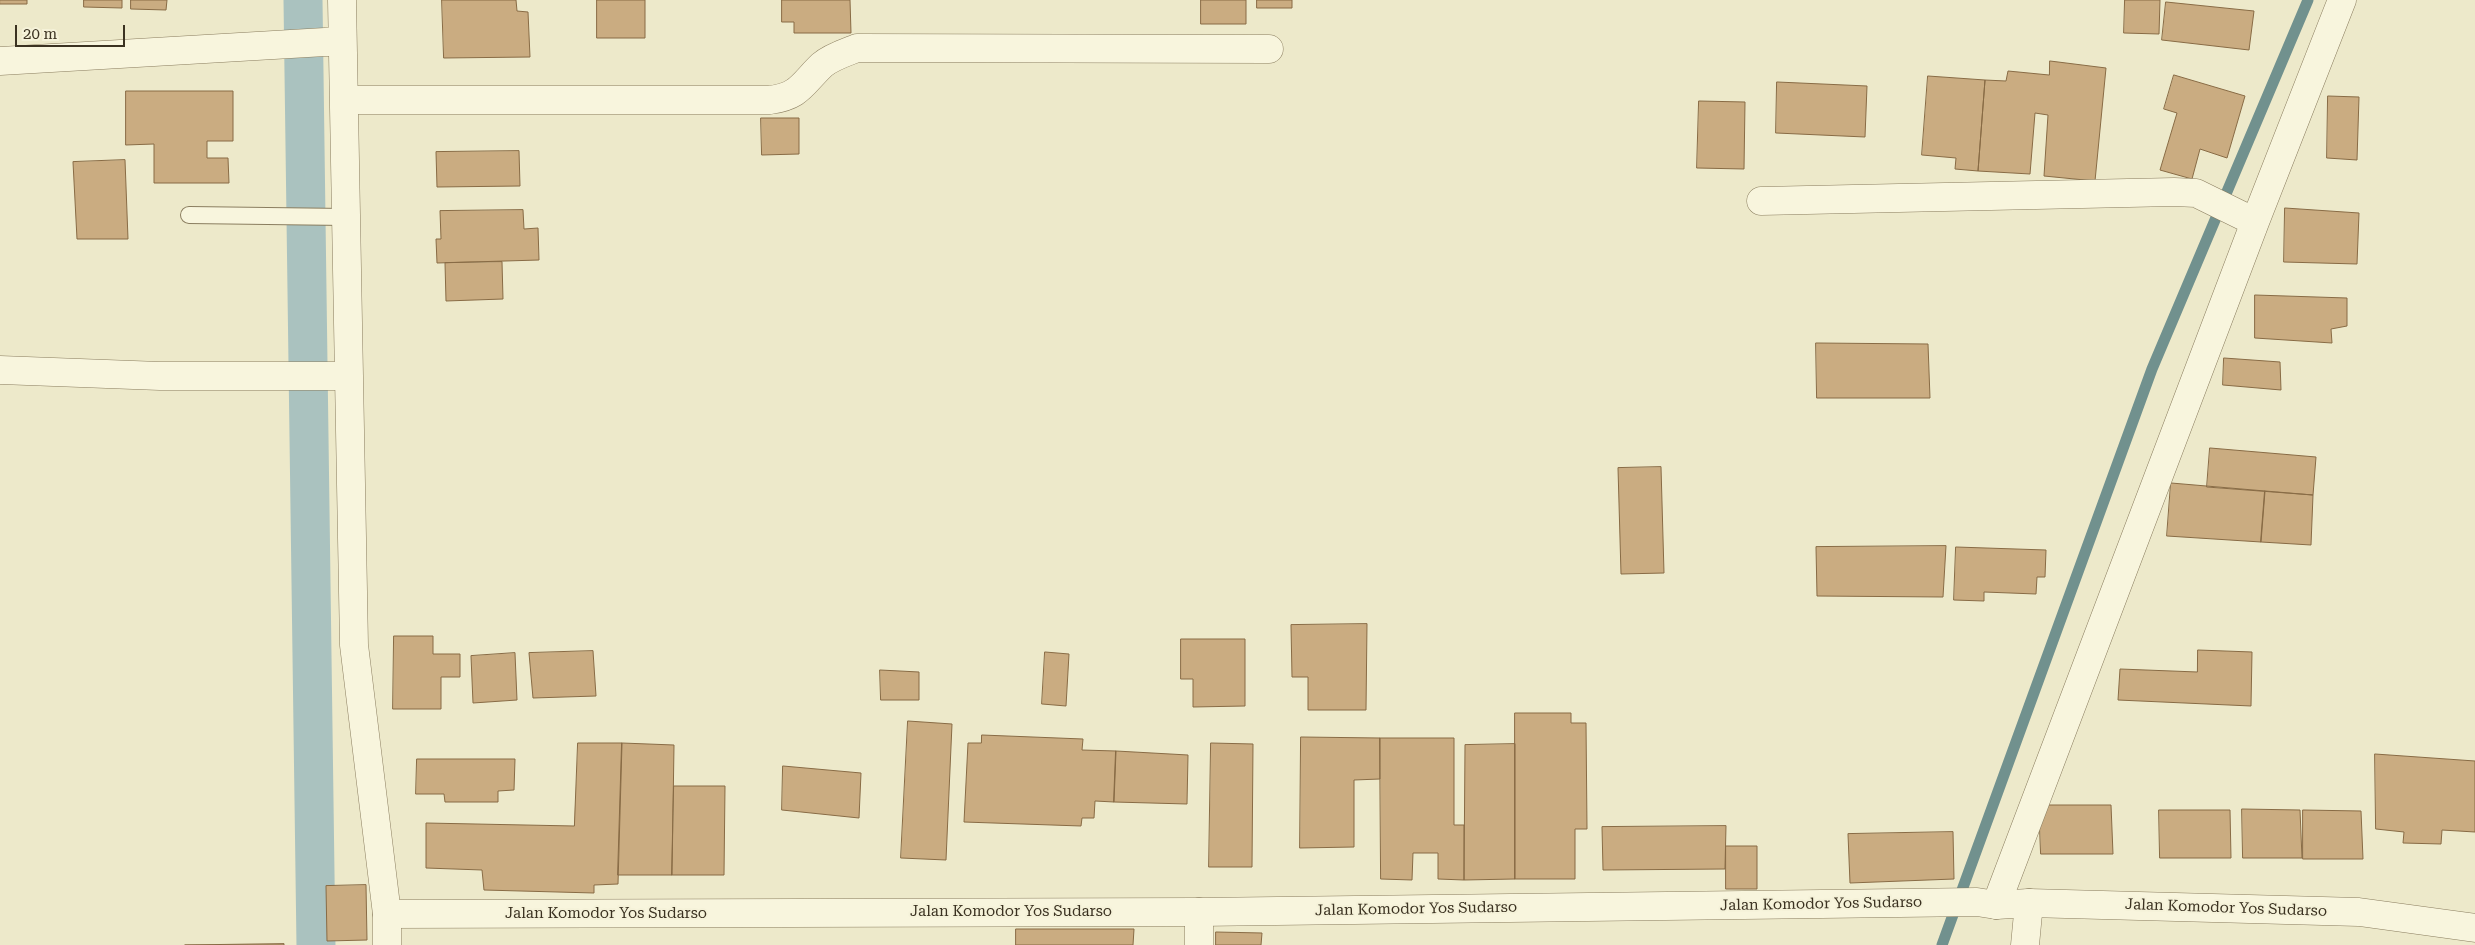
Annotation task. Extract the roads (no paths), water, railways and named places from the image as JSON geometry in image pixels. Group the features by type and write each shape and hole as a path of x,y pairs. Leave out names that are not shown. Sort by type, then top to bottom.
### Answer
{"street":[{"path":"342,0 333,41 344,100 339,216 340,376 354,645 387,914 387,944"},
{"path":"1987,904 2247,217 2342,0"},
{"path":"0,61 333,41"},
{"path":"344,100 770,100 794,95 824,63 857,48 1269,49"},
{"path":"1761,201 2174,192 2196,193 2203,198 2247,217"},
{"path":"0,370 160,376 276,378 340,376"},
{"name":"Jalan Komodor Yos Sudarso","path":"387,914 1199,912 1929,902 2358,912 2475,928"},
{"path":"2026,938 2029,903"},
{"path":"1199,912 1199,945"}],"lane":[{"path":"189,215 339,216"}],"waterway":[{"path":"303,0 316,945"},
{"path":"1942,945 2152,369 2308,0"}]}
